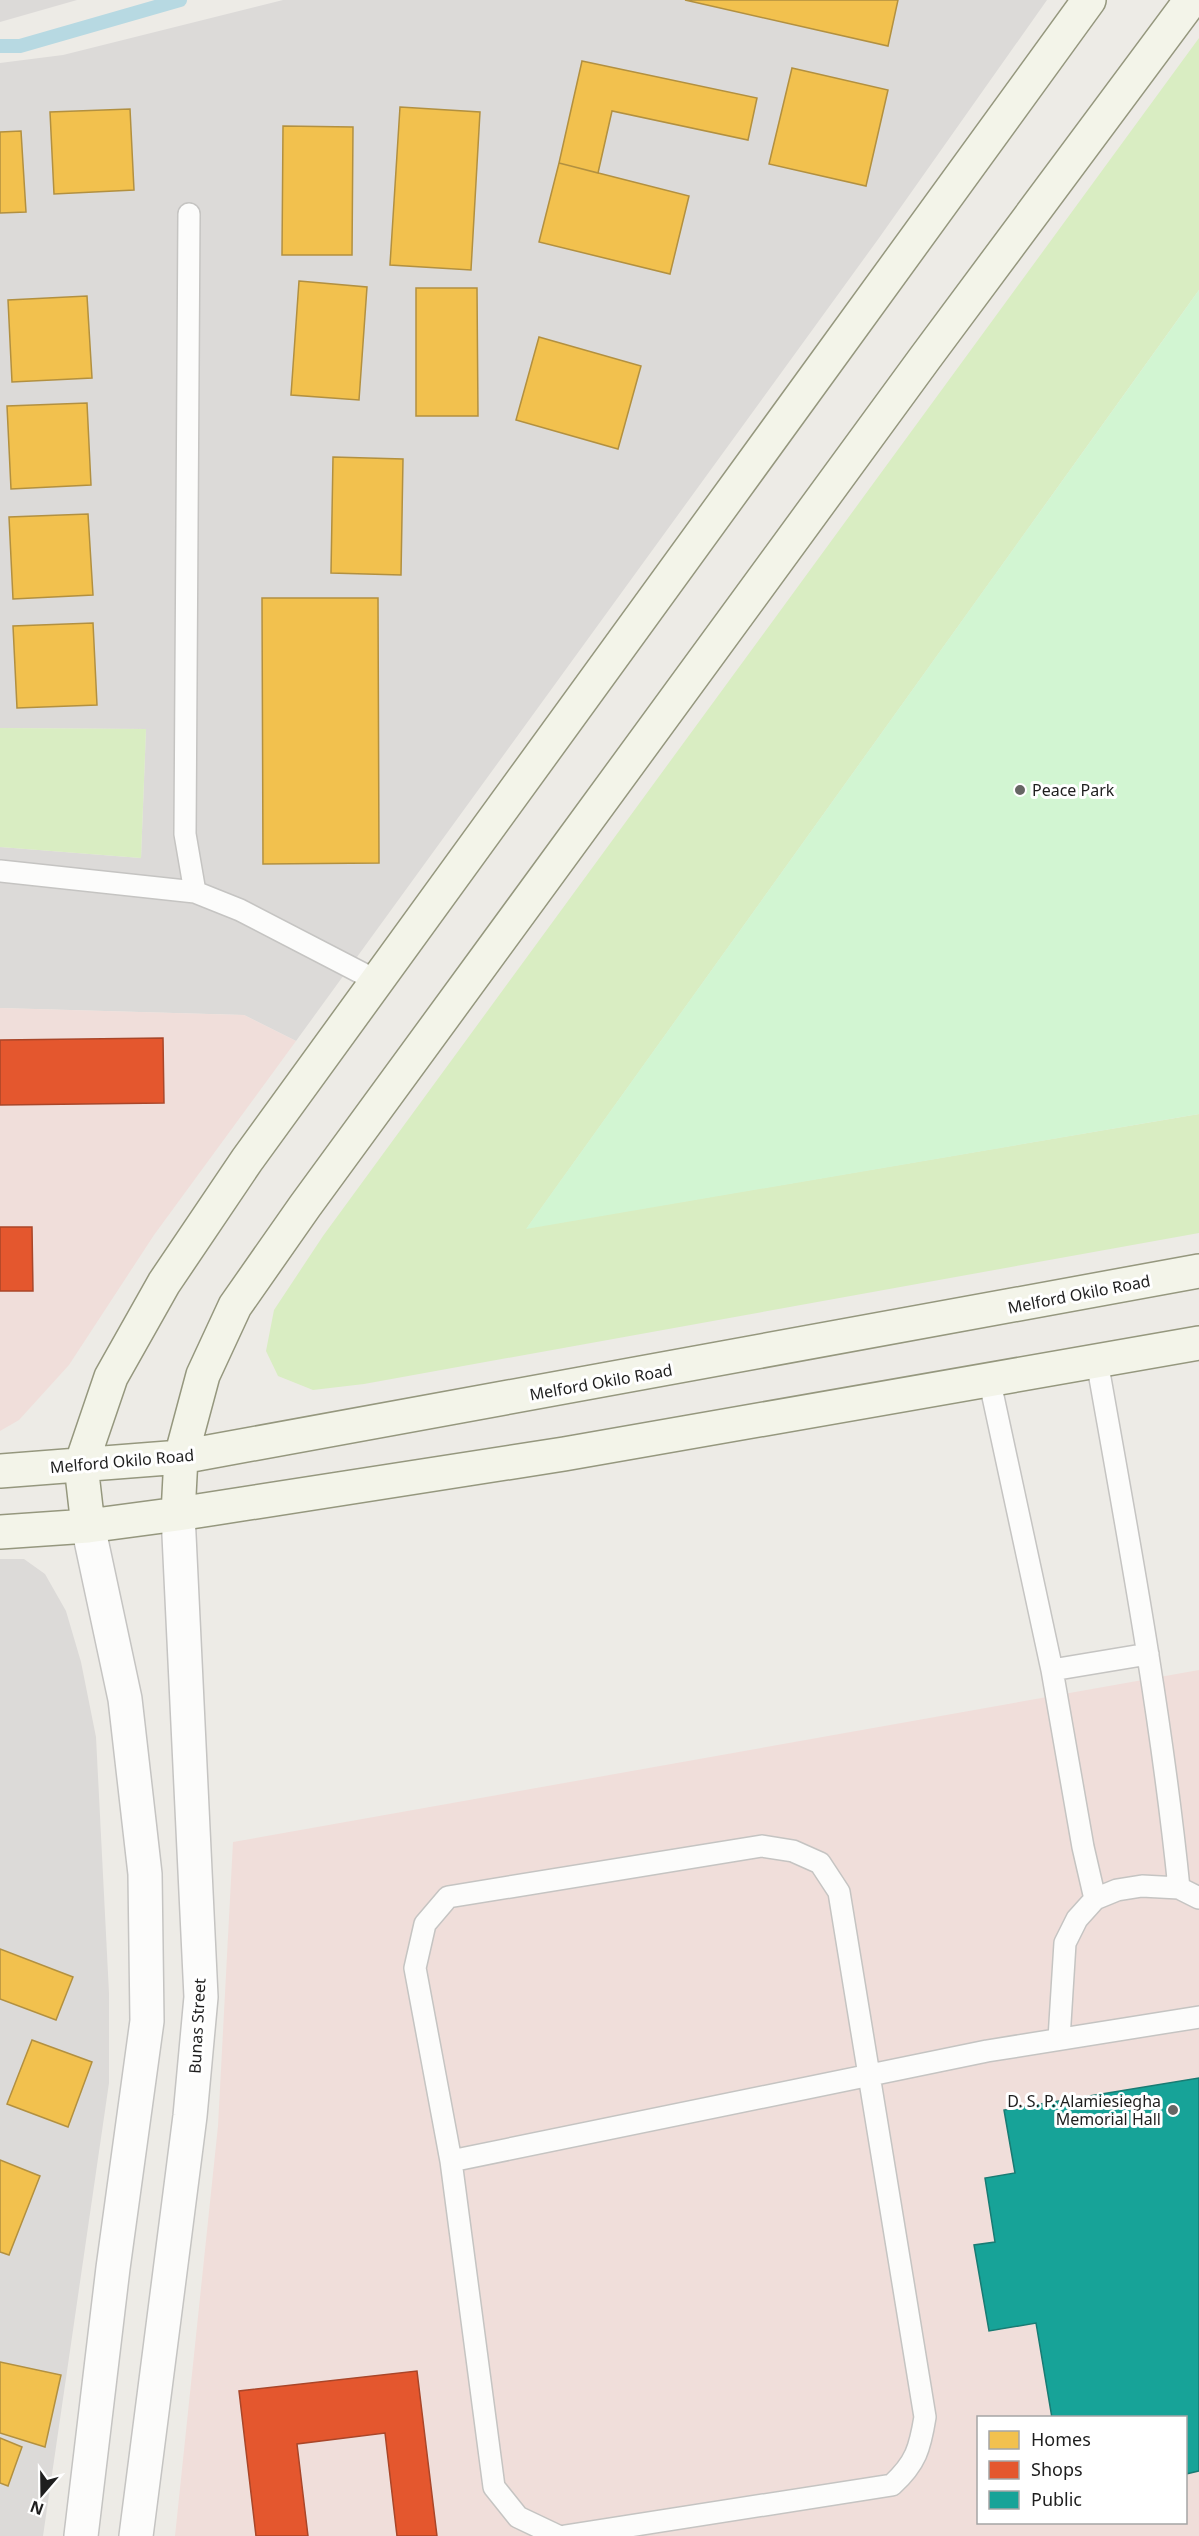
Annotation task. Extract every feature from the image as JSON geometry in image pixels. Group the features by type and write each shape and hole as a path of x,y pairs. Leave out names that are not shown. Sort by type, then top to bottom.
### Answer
{"main road":[{"path":"88,1526 81,1466 111,1377 164,1282 247,1160 1089,0"},
{"path":"178,1514 181,1457 203,1375 235,1306 305,1206 925,358 1191,0"},
{"name":"Melford Okilo Road","path":"0,1471 181,1457 1199,1271"},
{"path":"0,1532 88,1526 178,1514 564,1454 1199,1343"}],"street":[{"name":"Bunas Street","path":"136,2536 190,2116 201,1997 178,1514"},
{"path":"81,2536 115,2256 147,2021 145,1874 125,1699 88,1526"}],"lane":[{"path":"189,214 185,834 195,892"},
{"path":"0,871 195,892 240,910 377,981"},
{"path":"1097,1361 1148,1653 1171,1812 1179,1888"},
{"path":"989,1378 1052,1670 1083,1847 1095,1899"},
{"path":"1052,1670 1148,1653"},
{"path":"558,2536 518,2517 494,2487 451,2161 415,1968 425,1924 448,1897 762,1846 793,1851 820,1863 839,1892 925,2417 920,2447 908,2471 892,2485 565,2536"},
{"path":"1059,2039 1065,1943 1077,1919 1095,1899 1118,1890 1143,1886 1179,1888 1199,1898"},
{"path":"451,2161 987,2051 1199,2017"}],"shaded area":[{"path":"0,0 77,0 0,22"},
{"path":"283,0 1047,0 879,238 296,1041 244,1015 0,1008 0,847 141,858 146,729 0,728 0,63 63,55"},
{"path":"0,1008 244,1015 296,1041 154,1235 69,1365 19,1420 0,1431"},
{"path":"0,1559 24,1559 45,1574 66,1611 81,1662 96,1737 109,1993 109,2083 43,2536 0,2536"},
{"path":"1199,1670 1199,2536 175,2536 218,2126 233,1842"}],"green space":[{"path":"1199,38 1199,290 527,1228 1199,1114 1199,1233 364,1384 313,1390 278,1376 266,1351 274,1310 323,1236"},
{"name":"Peace Park","path":"1199,290 1199,1114 526,1229"},
{"path":"0,728 146,729 141,858 0,847"}],"building: Homes":[{"path":"685,0 898,0 888,46"},
{"path":"582,61 757,98 748,140 612,111 598,173 559,163"},
{"path":"792,68 888,90 866,186 769,164"},
{"path":"400,107 480,112 471,270 390,265"},
{"path":"130,109 134,190 54,194 50,112"},
{"path":"283,126 353,127 352,255 282,255"},
{"path":"21,131 26,212 0,213 0,132"},
{"path":"559,163 689,196 670,274 539,242"},
{"path":"299,281 367,287 359,400 291,395"},
{"path":"416,288 477,288 478,416 416,416"},
{"path":"87,296 92,378 12,382 8,300"},
{"path":"539,337 641,366 618,449 516,420"},
{"path":"87,403 91,485 11,489 7,406"},
{"path":"333,457 403,459 401,575 331,573"},
{"path":"88,514 93,595 13,599 9,517"},
{"path":"262,598 378,598 379,863 263,864"},
{"path":"93,623 97,705 17,708 13,626"},
{"path":"0,1949 73,1977 56,2020 0,1999"},
{"path":"32,2040 92,2062 68,2127 7,2104"},
{"path":"0,2160 40,2176 9,2255 0,2252"},
{"path":"0,2362 61,2375 45,2447 0,2433"},
{"path":"0,2438 22,2447 8,2486 0,2483"}],"building: Shops":[{"path":"163,1038 164,1103 0,1105 0,1040"},
{"path":"0,1227 32,1227 33,1291 0,1291"},
{"path":"417,2371 437,2536 397,2536 385,2433 297,2444 308,2536 256,2536 239,2391"}],"building: Public":[{"path":"1199,2078 1199,2471 1187,2474 1187,2416 1052,2416 1036,2323 989,2331 974,2245 995,2242 985,2178 1015,2173 1004,2110"}],"waterway":[{"path":"0,46 20,46 180,0"}],"place":[{"name":"Peace Park","path":"1020,790"},
{"name":"D. S. P. Alamiesiegha Memorial Hall","path":"1173,2110"}]}
